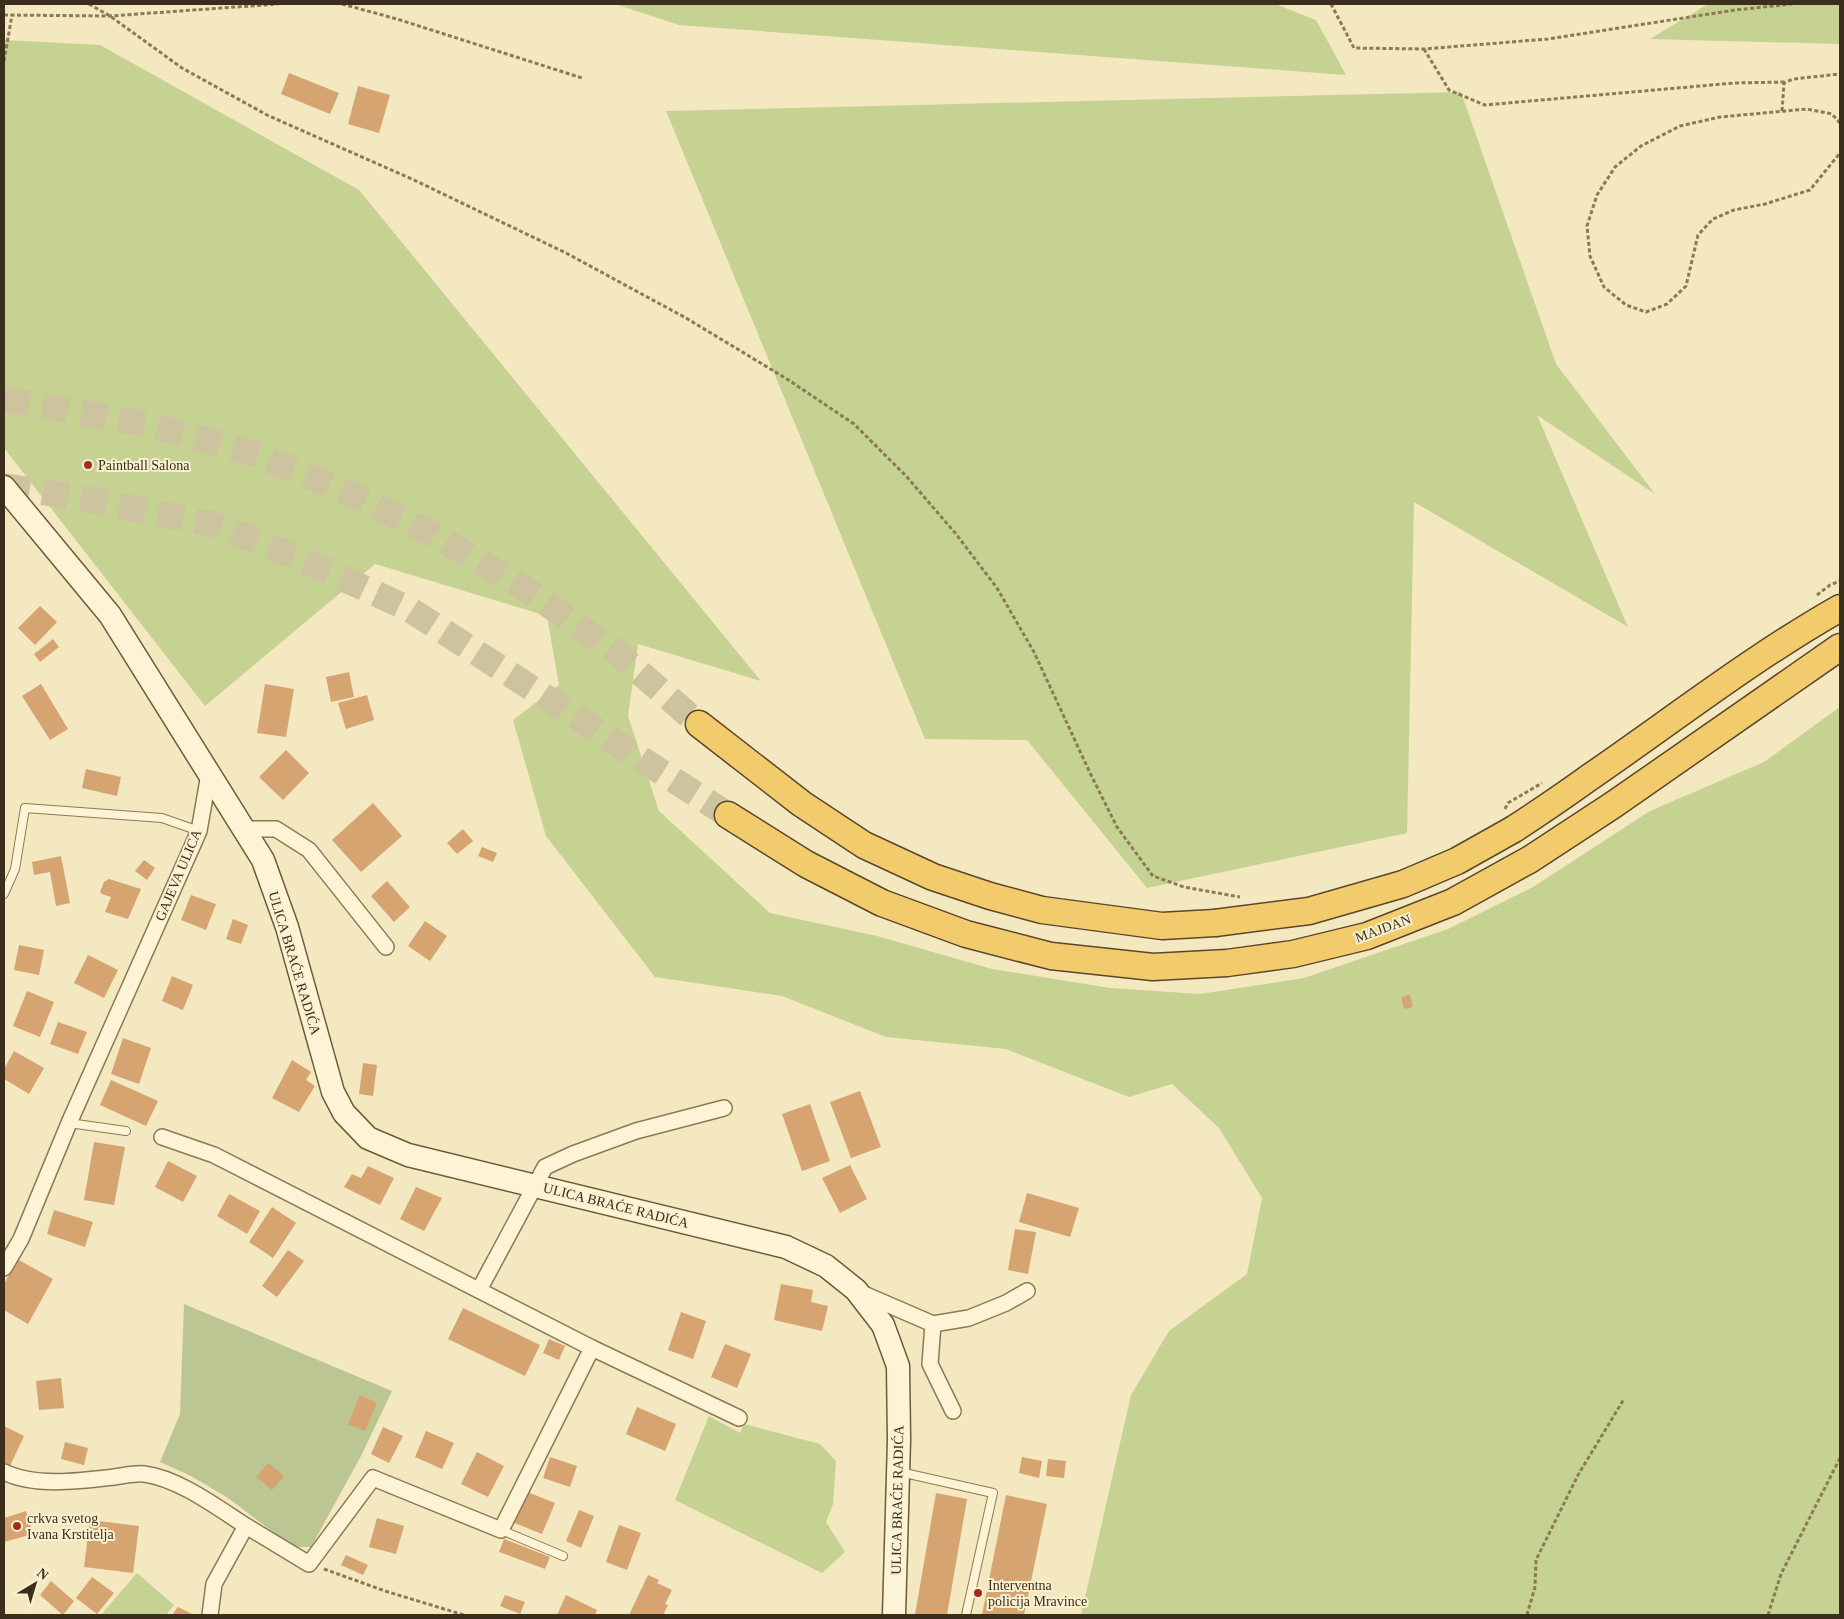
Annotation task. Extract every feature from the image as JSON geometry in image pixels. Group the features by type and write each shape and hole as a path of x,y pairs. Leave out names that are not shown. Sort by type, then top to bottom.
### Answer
{"highway":[{"path":"699,724 802,804 864,845 933,877 990,896 1042,910 1162,926 1215,923 1309,911 1403,884 1457,861 1509,820 1589,779 1751,664 1798,632 1840,608"},
{"name":"MAJDAN","path":"728,815 806,864 874,898 966,934 1051,956 1152,968 1227,963 1293,954 1367,936 1453,902 1529,860 1613,805 1840,647"}],"main road":[{"path":"4,487 110,615 210,774"},
{"name":"ULICA BRAĆE RADIĆA","path":"210,774 263,860 287,927 333,1092 344,1113 368,1138 408,1155 786,1247 826,1266 856,1290 883,1326 898,1366 898,1472 894,1615"}],"street":[{"name":"GAJEVA ULICA","path":"4,1268 21,1239 69,1123 199,831 210,774"},
{"path":"243,829 276,830 308,850 386,947"},
{"path":"479,1290 544,1167 573,1154 636,1132 724,1108"},
{"path":"162,1137 214,1155 592,1348 739,1418"},
{"path":"856,1290 933,1324 969,1318 1006,1303 1027,1291"},
{"path":"933,1324 930,1364 953,1411"},
{"path":"4,1472 12,1476 41,1482 144,1474 175,1484 210,1502 309,1564 373,1478 501,1530 592,1348"},
{"path":"210,1615 214,1584 246,1526"}],"lane":[{"path":"4,894 15,869 26,808 162,818 199,831"},
{"path":"69,1123 126,1131"},
{"path":"898,1472 993,1493 966,1615"},
{"path":"501,1530 563,1556"}],"path":[{"path":"89,4 110,16 182,68 267,115 414,180 566,253 686,318 787,379 854,424 906,476 956,534 997,588 1034,652 1117,827 1153,876 1184,888 1230,894 1244,899"},
{"path":"4,15 110,16 278,4"},
{"path":"342,4 397,19 582,78"},
{"path":"1331,4 1354,48 1424,49 1548,39 1735,10 1792,4"},
{"path":"4,61 12,15"},
{"path":"1424,49 1449,90 1485,105 1734,83 1787,82 1793,79 1840,74"},
{"path":"1782,110 1784,84 1787,82"},
{"path":"1840,123 1832,114 1807,109 1720,117 1680,126 1641,146 1615,167 1597,195 1587,226 1590,256 1604,287 1626,305 1646,312 1667,304 1686,286 1698,234 1713,219 1734,210 1765,204 1810,190 1840,153"},
{"path":"1814,597 1830,586 1840,582"},
{"path":"1509,820 1508,804 1548,779"},
{"path":"1527,1615 1535,1587 1536,1560 1578,1475 1624,1399"},
{"path":"1768,1615 1781,1574 1840,1458"},
{"path":"309,1564 385,1591 464,1615"}],"green space":[{"path":"615,4 1275,4 1316,20 1346,75 679,25"},
{"path":"1708,4 1840,4 1840,44 1650,39"},
{"path":"4,40 100,45 359,190 761,681 638,644 628,716 659,811 770,913 877,936 992,969 1110,988 1200,994 1304,978 1448,929 1533,887 1650,811 1764,762 1840,707 1840,1615 1081,1615 1131,1395 1169,1331 1247,1274 1262,1198 1219,1128 1172,1084 1129,1097 1006,1049 886,1037 782,996 655,977 546,836 513,720 559,685 547,616 375,564 205,706 4,448"},
{"path":"1461,92 1556,364 1655,494 1537,415 1628,627 1414,502 1407,833 1147,888 1027,740 925,739 666,111"},
{"path":"184,1304 392,1391 361,1456 311,1547 297,1547 286,1542 228,1498 191,1476 160,1462 180,1414"},
{"path":"709,1416 740,1433 744,1424 820,1444 836,1461 833,1504 826,1522 845,1552 822,1573 675,1500"},
{"path":"137,1573 174,1605 166,1615 101,1615"}],"building":[{"path":"289,73 339,93 330,114 281,94"},
{"path":"358,86 390,95 379,133 348,124"},
{"path":"40,606 57,622 35,645 18,628"},
{"path":"53,639 59,647 40,662 34,654"},
{"path":"349,672 354,697 331,702 326,677"},
{"path":"41,684 68,729 50,740 22,696"},
{"path":"265,684 294,689 286,737 257,733"},
{"path":"367,695 374,720 346,729 338,703"},
{"path":"286,750 309,773 283,800 259,777"},
{"path":"86,769 121,777 117,796 82,788"},
{"path":"373,803 402,836 361,872 332,840"},
{"path":"463,829 473,841 457,854 447,843"},
{"path":"482,847 497,853 493,862 478,856"},
{"path":"61,856 70,903 56,906 50,872 34,875 32,862"},
{"path":"144,860 155,868 147,880 135,871"},
{"path":"109,879 141,889 128,919 105,912 111,897 100,892 104,882"},
{"path":"387,881 410,907 394,922 371,896"},
{"path":"191,895 216,904 206,930 181,920"},
{"path":"233,919 248,925 241,944 226,939"},
{"path":"425,921 447,936 430,961 408,946"},
{"path":"19,945 44,950 39,975 14,970"},
{"path":"88,955 118,970 104,998 74,983"},
{"path":"172,976 193,985 183,1010 162,1001"},
{"path":"27,991 54,1002 40,1037 13,1026"},
{"path":"1410,995 1413,1007 1404,1009 1401,997"},
{"path":"58,1022 87,1032 78,1054 50,1044"},
{"path":"123,1038 151,1048 139,1084 111,1074"},
{"path":"14,1051 44,1068 29,1094 4,1079 4,1069"},
{"path":"292,1060 311,1072 306,1080 315,1086 299,1112 272,1098"},
{"path":"363,1063 377,1065 373,1096 359,1094"},
{"path":"111,1080 158,1101 146,1126 100,1105"},
{"path":"860,1091 881,1147 851,1158 830,1102"},
{"path":"810,1104 830,1161 802,1171 782,1114"},
{"path":"94,1142 125,1147 114,1205 84,1200"},
{"path":"168,1161 197,1176 183,1202 155,1187"},
{"path":"850,1165 867,1199 840,1213 822,1178"},
{"path":"368,1166 394,1178 380,1205 344,1187 352,1174 361,1178"},
{"path":"416,1187 442,1198 424,1231 400,1219"},
{"path":"1027,1193 1079,1208 1070,1237 1019,1222"},
{"path":"229,1194 260,1211 247,1234 217,1216"},
{"path":"272,1207 296,1223 273,1258 249,1242"},
{"path":"54,1210 93,1222 85,1247 47,1234"},
{"path":"1015,1229 1036,1232 1028,1274 1008,1270"},
{"path":"288,1250 304,1261 277,1297 262,1286"},
{"path":"17,1259 53,1279 28,1324 4,1310 4,1284"},
{"path":"781,1284 813,1290 811,1302 828,1306 822,1331 774,1320"},
{"path":"463,1308 540,1345 525,1376 448,1339"},
{"path":"681,1312 706,1321 693,1359 668,1350"},
{"path":"549,1339 565,1346 559,1360 543,1353"},
{"path":"725,1344 751,1354 737,1388 711,1377"},
{"path":"61,1378 64,1408 39,1410 36,1381"},
{"path":"360,1395 377,1403 365,1431 348,1424"},
{"path":"637,1407 676,1424 665,1451 626,1434"},
{"path":"4,1426 24,1436 10,1466 4,1462"},
{"path":"383,1427 403,1436 389,1463 371,1454"},
{"path":"426,1431 454,1443 442,1469 415,1457"},
{"path":"65,1442 88,1448 84,1465 61,1459"},
{"path":"477,1452 504,1466 488,1497 461,1484"},
{"path":"550,1457 577,1466 570,1487 543,1478"},
{"path":"1022,1457 1042,1461 1039,1478 1019,1473"},
{"path":"1048,1459 1066,1461 1064,1478 1046,1476"},
{"path":"268,1463 284,1476 272,1490 256,1477"},
{"path":"525,1491 555,1503 542,1534 512,1522"},
{"path":"936,1493 967,1499 947,1615 915,1615"},
{"path":"1006,1495 1047,1504 1024,1615 982,1615"},
{"path":"579,1510 594,1516 581,1548 566,1541"},
{"name":"crkva svetog Ivana Krstitelja","path":"26,1511 33,1534 4,1542 4,1518"},
{"path":"377,1518 404,1526 396,1554 369,1547"},
{"path":"90,1520 139,1526 133,1573 84,1567"},
{"path":"619,1525 641,1533 627,1570 606,1562"},
{"path":"504,1539 550,1557 545,1569 499,1552"},
{"path":"346,1555 368,1565 363,1575 341,1565"},
{"path":"648,1575 659,1580 657,1583 672,1590 665,1604 668,1605 663,1615 629,1615"},
{"path":"92,1577 114,1593 97,1614 76,1598"},
{"path":"51,1581 74,1601 63,1615 40,1595"},
{"path":"505,1595 525,1602 520,1614 500,1606"},
{"path":"566,1595 597,1610 595,1615 557,1615"},
{"path":"178,1607 194,1615 172,1615"}],"tunnel":[{"path":"4,399 151,425 258,455 347,492 433,534 527,590 616,652 699,724"},
{"path":"4,486 91,500 212,524 297,557 409,609 728,815"}],"place":[{"name":"Paintball Salona","path":"88,465"},
{"name":"crkva svetog Ivana Krstitelja","path":"17,1526"},
{"name":"Interventna policija Mravince","path":"978,1593"}]}
